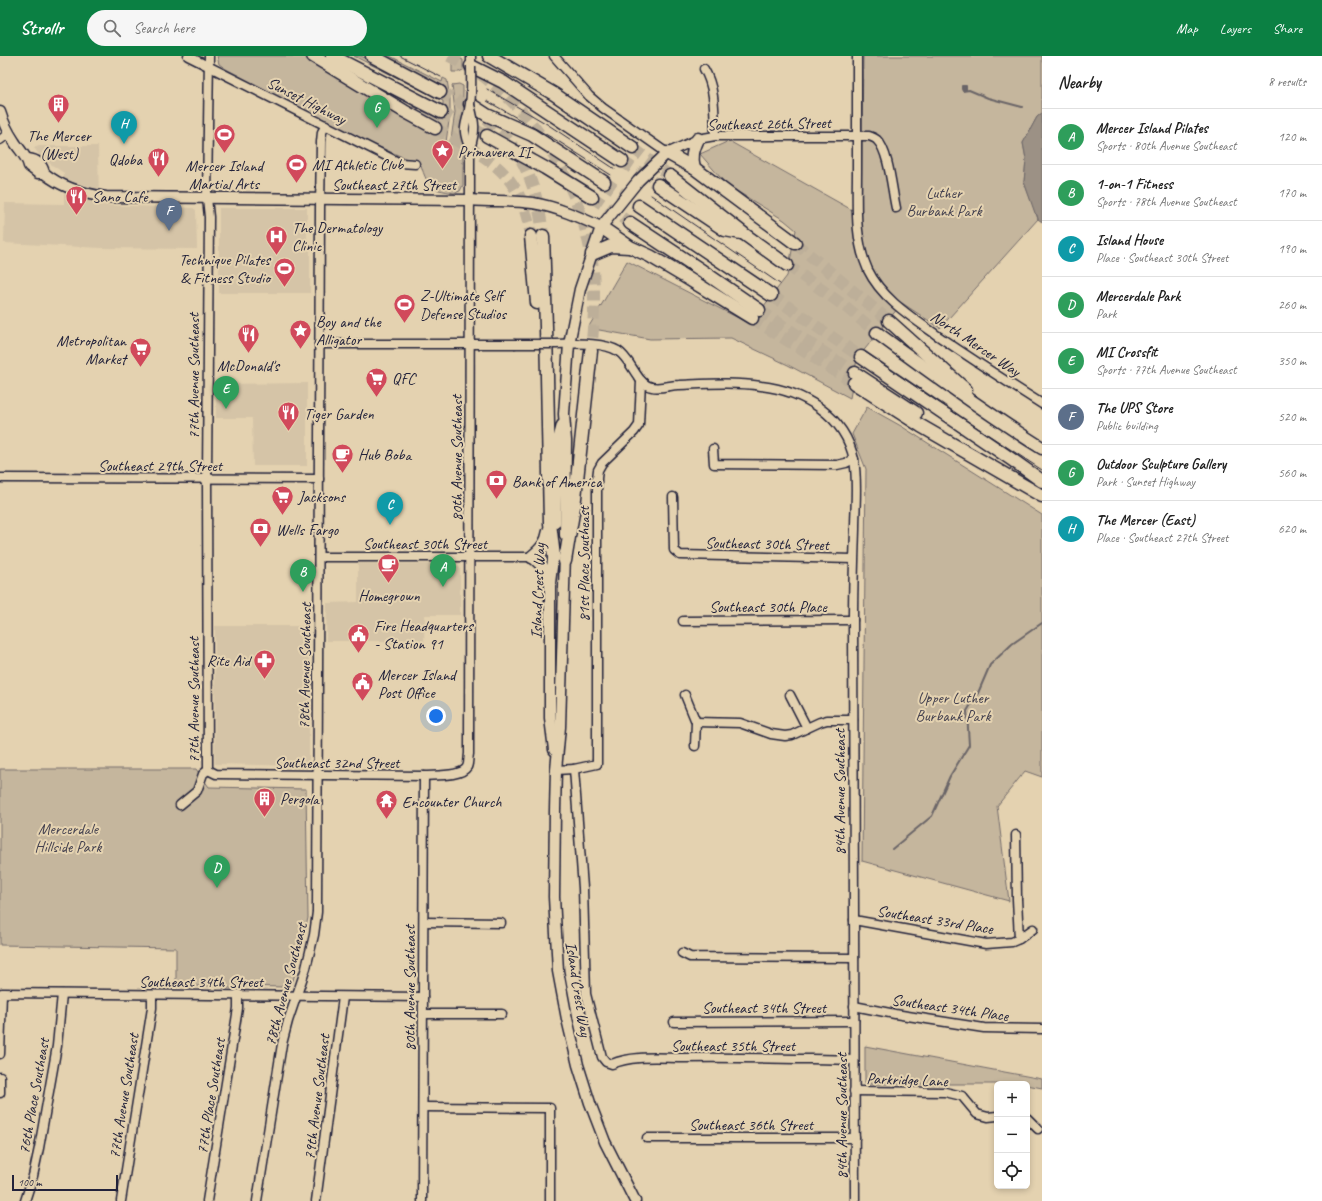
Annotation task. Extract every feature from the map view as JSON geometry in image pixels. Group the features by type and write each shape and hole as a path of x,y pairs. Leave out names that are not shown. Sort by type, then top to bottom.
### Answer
{"highway":[{"path":"312,56 398,108 436,128"},
{"path":"332,56 441,112"},
{"path":"372,56 440,92"},
{"path":"489,56 554,94 633,148"},
{"path":"471,61 622,161"},
{"path":"470,104 487,115 532,135 604,182"},
{"path":"487,136 545,168 592,197"},
{"path":"694,168 692,157 698,140"},
{"path":"667,153 694,168 795,243"},
{"path":"670,176 744,234 787,265"},
{"path":"658,185 725,230 744,234"},
{"path":"639,206 771,295"},
{"path":"601,227 630,247 650,256 687,278 755,314 701,270 630,223"},
{"path":"537,236 548,424 550,524 554,556"},
{"path":"592,254 611,246 630,247"},
{"path":"889,322 1005,425"},
{"path":"877,333 934,376 1005,425 1042,448"},
{"path":"565,561 574,508 591,351"},
{"path":"861,357 1011,459 1042,482"},
{"path":"855,378 921,426 1042,496"},
{"path":"532,557 543,547 547,540 550,524"}],"main road":[{"path":"0,112 9,133"},
{"name":"Southeast 27th Street","path":"9,133 28,159 34,159 43,166 44,173 54,180 65,186 106,197 470,200 534,203 570,213 601,227"},
{"name":"Southeast 26th Street","path":"601,227 638,181 667,153"},
{"name":"Island Crest Way","path":"601,227 580,289 569,344 564,414 566,441 565,561 560,727 556,770 554,897 556,947 560,984 578,1065 590,1103 605,1142 635,1201"},
{"name":"Island Crest Way","path":"556,770 550,718 550,583 554,556 558,440 564,414"},
{"path":"532,557 546,570 550,583"}],"street":[{"name":"Sunset Highway","path":"188,56 400,163 415,164"},
{"name":"77th Avenue Southeast","path":"180,805 197,791 203,774 208,770 207,479 209,240 207,198 209,56"},
{"path":"554,56 588,96 667,153"},
{"path":"857,56 857,136"},
{"name":"80th Avenue Southeast","path":"466,768 469,754 470,149 465,136 465,123 470,104 471,61"},
{"path":"704,69 712,86 715,136"},
{"name":"78th Avenue Southeast","path":"257,1201 282,1044 296,995 306,968 314,935 317,912 320,142 322,132 326,125"},
{"path":"0,140 9,133"},
{"name":"Southeast 26th Street","path":"667,153 698,140 715,136 869,136 878,141 885,152 896,208"},
{"name":"North Mercer Way","path":"857,136 857,220 864,258 869,271 885,294 896,305 962,352 1042,404"},
{"path":"319,344 569,344 602,346 619,352 628,360 641,381"},
{"name":"84th Avenue Southeast","path":"641,381 647,386 659,388 677,385 762,386 781,390 809,400 825,411 835,421 846,437 854,459 856,481 853,559 855,1201"},
{"name":"81st Place Southeast","path":"574,769 596,764 596,478 602,463 634,432 639,425 641,381"},
{"path":"713,449 714,464 837,465 854,459"},
{"name":"Southeast 29th Street","path":"0,478 319,479"},
{"name":"Southeast 30th Street","path":"674,496 674,550 680,555 853,559"},
{"name":"Southeast 30th Street","path":"319,556 532,557"},
{"name":"Southeast 30th Place","path":"683,621 853,620"},
{"path":"685,696 696,722 695,746"},
{"path":"790,696 807,728"},
{"path":"696,722 740,723 771,734 785,736 792,735 814,724 827,720 853,720"},
{"name":"Southeast 32nd Street","path":"208,770 216,774 424,776 454,774 466,768"},
{"path":"556,770 574,769"},
{"name":"Southeast 35th Street","path":"574,769 583,888 586,994 602,1057 606,1062 612,1064 621,1060 637,1058 854,1060"},
{"name":"80th Avenue Southeast","path":"422,1201 424,776"},
{"path":"1016,835 1019,939"},
{"name":"Southeast 33rd Place","path":"854,920 986,944 1012,942 1033,929"},
{"path":"424,922 500,923"},
{"path":"682,953 690,957 854,958"},
{"name":"Southeast 34th Street","path":"0,1054 2,993 152,995 238,994 343,997 423,997"},
{"name":"76th Place Southeast","path":"25,1201 33,1176 41,1140 57,1046 62,994"},
{"name":"77th Place Southeast","path":"207,1201 238,1008 238,994"},
{"name":"77th Avenue Southeast","path":"121,1201 152,1008 152,995"},
{"name":"79th Avenue Southeast","path":"316,1201 343,997"},
{"name":"Southeast 34th Place","path":"854,1006 984,1028 1042,1029"},
{"path":"423,1014 502,1014"},
{"name":"Southeast 34th Street","path":"674,1022 854,1021"},
{"path":"0,1077 0,1093"},
{"name":"Parkridge Lane","path":"854,1091 945,1092 962,1096 977,1114 994,1116"},
{"path":"423,1107 550,1108 550,1201"},
{"path":"1030,1121 1038,1129"},
{"name":"Southeast 36th Street","path":"648,1138 855,1138"}],"shaded area":[{"path":"1042,113 1042,222 1038,219 1035,213 1024,182 1026,159 1023,143 1037,117"},
{"path":"39,146 98,146 99,205 193,208 196,210 197,249 102,248 4,243 5,203 64,204 64,173 43,159 34,148"},
{"path":"219,208 307,208 307,243 310,244 310,293 219,293"},
{"path":"307,383 307,466 253,466 252,418 216,418 216,384"},
{"path":"358,563 456,564 460,568 460,615 425,615 424,644 387,644 384,641 326,641 327,603 358,602"},
{"path":"215,626 309,626 309,760 303,766 215,764"}],"green space":[{"path":"217,56 305,56 431,133 412,109 414,107 443,120 443,101 354,56 361,56 443,97 380,56 390,56 442,82 443,78 447,80 450,99 450,114 445,149 449,153 455,112 452,85 459,84 463,86 463,185 460,191 454,193 435,188 427,180 421,165 363,140 226,69 219,64"},
{"path":"452,56 459,56 459,58 463,60 463,70 459,72 452,72"},
{"name":"Luther Burbank Park","path":"863,56 1042,56 1042,113 1037,117 1023,143 1026,159 1024,182 1038,219 940,328 902,303 857,359 850,398 788,365 731,338 650,339 588,328 627,261 750,324 787,276 796,230 784,220 727,185 700,154 729,141 861,215"},
{"name":"Upper Luther Burbank Park","path":"867,407 901,426 1042,515 1042,777 1025,771 997,806 1009,901 862,861 866,469 852,434"},
{"name":"Mercerdale Hillside Park","path":"0,769 196,769 209,787 306,789 308,918 293,981 286,987 234,986 232,988 222,988 221,986 176,986 176,948 0,945"},
{"path":"865,1046 1042,1079 1042,1088 1030,1086 1030,1081 994,1081 994,1084 865,1084"}],"waterway":[{"path":"964,88 966,88 965,86 963,88 966,90 966,86 962,86 963,91 969,90 988,98 1022,107"},
{"path":"892,849 932,816 950,776 969,745 967,711 978,693 990,665 1012,644 1042,623"}],"tunnel":[{"path":"449,56 483,76 505,94 542,138 558,162 581,214 593,269 594,310 591,351"},
{"path":"440,92 467,106 486,119 504,135 513,147 522,160 534,190 543,236"},
{"path":"441,112 487,136"},
{"path":"435,128 486,158 499,168 519,195 526,213 531,236"},
{"path":"633,148 670,176"},
{"path":"622,161 658,185"},
{"path":"604,182 639,206"},
{"path":"592,197 630,223"},
{"path":"795,243 889,321"},
{"path":"787,265 846,307 877,333"},
{"path":"771,295 861,357"},
{"path":"759,310 855,373"},
{"path":"752,318 854,383"}],"tram line":[{"path":"400,56 441,77"},
{"path":"487,89 547,124 615,169"},
{"path":"487,101 561,143 611,175"},
{"path":"651,195 780,284"},
{"path":"865,352 1042,470"}],"place":[{"name":"The Mercer (West)","path":"59,124"},
{"name":"Outdoor Sculpture Gallery","path":"377,128"},
{"name":"The Mercer (East)","path":"124,144"},
{"name":"Mercer Island Martial Arts","path":"224,154"},
{"name":"Primavera II","path":"443,170"},
{"name":"Qdoba","path":"158,178"},
{"name":"MI Athletic Club","path":"297,184"},
{"name":"Sano Cafe","path":"76,216"},
{"name":"The UPS Store","path":"169,231"},
{"name":"The Dermatology Clinic","path":"276,256"},
{"name":"Technique Pilates & Fitness Studio","path":"285,288"},
{"name":"Z-Ultimate Self Defense Studios","path":"404,324"},
{"name":"Boy and the Alligator","path":"301,350"},
{"name":"McDonald's","path":"248,354"},
{"name":"Metropolitan Market","path":"141,368"},
{"name":"QFC","path":"377,398"},
{"name":"MI Crossfit","path":"226,409"},
{"name":"Tiger Garden","path":"288,432"},
{"name":"Hub Boba","path":"343,474"},
{"name":"Bank of America","path":"496,500"},
{"name":"Jacksons","path":"282,516"},
{"name":"Island House","path":"390,525"},
{"name":"Wells Fargo","path":"261,548"},
{"name":"Homegrown","path":"389,584"},
{"name":"Mercer Island Pilates","path":"443,587"},
{"name":"1-on-1 Fitness","path":"303,592"},
{"name":"Fire Headquarters - Station 91","path":"358,654"},
{"name":"Rite Aid","path":"265,680"},
{"name":"Mercer Island Post Office","path":"362,702"},
{"name":"Pergola","path":"264,818"},
{"name":"Encounter Church","path":"387,820"},
{"name":"Mercerdale Park","path":"217,888"}]}
